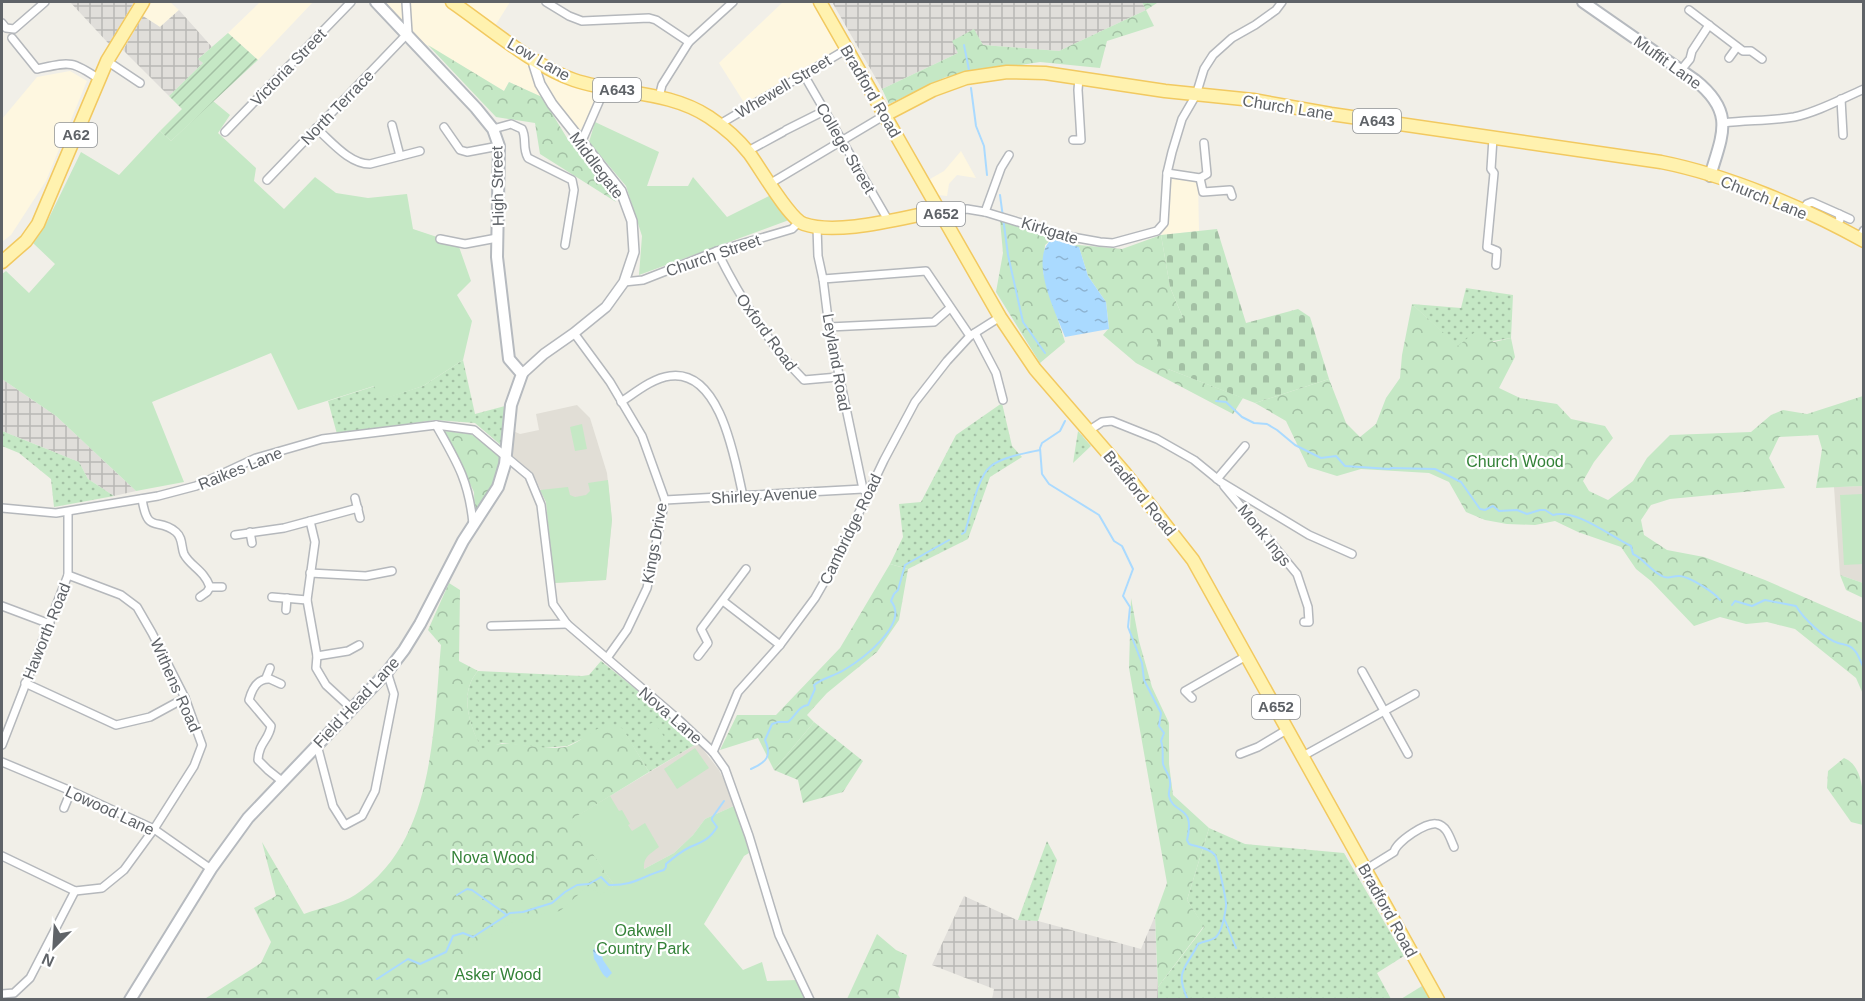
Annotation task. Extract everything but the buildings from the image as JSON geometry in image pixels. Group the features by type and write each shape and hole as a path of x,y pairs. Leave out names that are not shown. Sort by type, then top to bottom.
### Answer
{"main road":[{"name":"A62","path":"2,262 26,241 38,224 107,61 143,2"},
{"name":"High Street","path":"376,2 493,129 499,146 497,257 508,359 522,374"},
{"name":"Low Lane","path":"453,2 563,76 605,88 676,100 720,124 748,151 790,213 799,222"},
{"name":"Bradford Road","path":"820,2 1000,317 1035,369 1124,472 1193,560 1438,999"},
{"name":"Muffit Lane","path":"1583,2 1681,70 1711,94 1719,104 1724,123"},
{"name":"Church Lane","path":"885,115 933,90 966,78 1007,72 1045,73 1196,95 1252,100 1331,114 1661,162 1754,191 1862,236"},
{"path":"1710,176 1724,123"},
{"name":"Kirkgate","path":"799,222 817,227 848,227 939,211"},
{"name":"Field Head Lane","path":"130,999 211,868 248,818 387,672 404,650 463,541 498,487 506,456 511,405 522,374"}],"street":[{"name":"Victoria Street","path":"225,132 351,2"},
{"path":"406,2 410,30 407,34"},
{"path":"546,2 582,21 649,18 657,20 689,42"},
{"path":"659,97 662,85 689,42 733,2"},
{"name":"Kirkgate","path":"939,211 967,208 1084,240 1113,243 1157,231 1164,223 1167,173 1182,119 1196,95 1204,69 1214,55 1232,38 1276,10 1282,2"},
{"path":"2,23 6,28 14,28 41,3"},
{"path":"1689,10 1743,51 1751,51 1762,58"},
{"path":"1681,70 1710,25"},
{"name":"North Terrace","path":"267,180 407,34"},
{"path":"12,38 37,69 68,63 82,68 99,79"},
{"path":"1729,58 1737,47"},
{"name":"Whewell Street","path":"720,124 847,49"},
{"name":"Middlegate","path":"522,374 606,306 624,282 634,252 632,221 621,191 552,104 540,84 534,65 536,60"},
{"path":"107,61 140,83"},
{"name":"College Street","path":"804,75 888,220"},
{"path":"1073,140 1081,140 1077,90 1079,78"},
{"path":"581,143 605,88"},
{"path":"1724,123 1758,122 1795,116 1819,109 1863,89"},
{"path":"1841,99 1843,135"},
{"path":"748,151 824,111"},
{"path":"771,183 885,115"},
{"path":"493,129 511,124 522,129 525,136 525,153 528,158 572,180 574,190 565,244"},
{"path":"392,125 400,156"},
{"path":"316,128 351,159 361,164 370,164 420,151"},
{"path":"444,128 460,150 467,152 499,146"},
{"path":"1493,138 1491,169 1494,173 1487,247 1497,252 1496,265"},
{"path":"1167,173 1200,178 1207,174 1204,143"},
{"path":"985,212 1001,168 1009,155"},
{"path":"1200,178 1203,192 1230,190 1232,196"},
{"path":"1802,211 1807,204 1812,202 1850,219"},
{"path":"1834,226 1840,220 1839,214"},
{"name":"Church Street","path":"624,282 644,280 717,251 792,229 799,222"},
{"name":"Leyland Road","path":"817,227 818,256 838,377 866,492"},
{"path":"440,238 465,244 497,238"},
{"name":"Oxford Road","path":"717,251 732,283 788,365 804,380 838,377"},
{"path":"823,279 926,272 996,372 1003,400"},
{"path":"829,327 934,322 950,308"},
{"name":"Cambridge Road","path":"713,752 738,692 780,645 815,598 835,563 866,492 915,402 947,361 972,335 1000,317"},
{"name":"Kings Drive","path":"574,333 610,382 642,436 665,500 646,588 627,630 607,658"},
{"path":"621,402 668,376 686,377 697,383 718,408 729,436 743,496"},
{"name":"Monk Ings","path":"1088,431 1102,422 1112,421 1166,444 1194,460 1219,480 1309,535 1352,554"},
{"path":"436,425 464,475 471,498 473,526"},
{"name":"Raikes Lane","path":"2,508 56,513 142,499 196,486 256,458 322,439 436,425 474,430 506,456"},
{"path":"1219,480 1245,446"},
{"name":"Nova Lane","path":"506,456 529,476 541,505 553,604 567,624 679,720 713,752 726,769 779,935 810,999"},
{"name":"Monk Ings","path":"1219,480 1297,574 1308,607 1310,622"},
{"name":"Shirley Avenue","path":"665,500 866,492"},
{"path":"355,498 360,518"},
{"path":"142,499 144,513 149,520 176,532 182,541 185,554 204,574 210,587"},
{"path":"236,535 284,528 358,508"},
{"name":"Haworth Road","path":"2,746 4,730 50,624 68,575 68,512"},
{"path":"310,521 315,542 307,600 317,656 316,668 327,685 351,708"},
{"path":"250,532 252,543"},
{"path":"698,656 708,643 700,629 746,569"},
{"path":"310,573 366,576 392,571"},
{"name":"Withens Road","path":"68,575 121,596 137,607 185,698 202,745 194,766 154,829 118,876 102,888 75,891"},
{"path":"200,597 210,587 222,587"},
{"path":"272,597 307,600"},
{"path":"286,610 287,598"},
{"path":"723,601 780,645"},
{"path":"2,606 50,624"},
{"path":"491,626 567,624"},
{"path":"317,656 348,651 359,645"},
{"path":"1192,698 1185,691 1248,655"},
{"path":"270,668 266,678 259,681 251,690 249,700 271,726 270,734 261,744 258,760 283,782"},
{"path":"1362,671 1408,754"},
{"path":"316,745 333,806 345,825 362,816 375,791 394,694 387,672"},
{"path":"266,678 281,684"},
{"path":"25,683 116,725 150,717 185,698"},
{"path":"1303,756 1415,694"},
{"path":"1240,754 1258,747 1288,729"},
{"name":"Lowood Lane","path":"2,762 154,829 211,868"},
{"path":"64,808 71,791"},
{"path":"1365,870 1394,852 1400,842 1429,823 1439,824 1447,831 1454,847"},
{"path":"2,856 75,891 30,978 14,993 2,994"}],"shaded area":[{"path":"70,2 134,2 109,44"},
{"path":"152,2 170,2 179,10 160,27 143,16"},
{"path":"260,2 313,2 258,60 228,33"},
{"path":"383,2 510,2 490,34 602,90 580,131 555,103 509,82 504,91 415,38"},
{"path":"783,2 815,2 841,48 745,104 719,63"},
{"path":"832,2 1142,2 1146,10 1059,51 983,45 973,29 958,53 882,89"},
{"path":"179,10 212,47 199,58 203,63 169,96 123,50 143,16 160,27"},
{"path":"70,71 87,81 46,181 11,235 2,242 2,119 37,77"},
{"path":"961,151 976,178 957,175 949,184 947,196 938,195 930,179 944,171"},
{"path":"1172,177 1198,182 1199,231 1161,235 1166,226"},
{"path":"2,379 56,416 136,491 114,496 88,479 79,462 2,431"},
{"path":"577,405 590,418 607,473 612,520 606,580 554,583 546,502 533,473 509,453 513,431 520,434 539,430 536,414"},
{"path":"1863,486 1863,583 1840,575 1834,487"},
{"path":"698,743 719,770 736,805 705,819 693,835 674,853 614,885 570,820"},
{"path":"964,896 1017,920 1038,921 1141,949 1155,916 1158,999 992,999 994,989 932,965"}],"green space":[{"path":"1142,2 1156,2 1157,3 1146,10"},
{"path":"1146,10 1154,26 1107,41 1100,68 1040,62 946,77 889,104 882,89 958,53 952,41 974,29 983,45 1059,51"},
{"path":"228,33 258,60 171,141 160,131 182,109 169,96 203,63 198,59"},
{"path":"428,45 504,91 509,82 542,97 567,138 616,202 540,154 535,123 496,117"},
{"path":"213,101 230,115 218,133 256,168 254,181 284,209 315,177 336,193 368,198 407,194 413,229 458,244 471,281 457,295 472,321 463,360 423,386 381,400 374,386 298,410 271,353 152,402 184,482 136,491 56,416 2,379 2,274 6,271 29,293 55,264 33,243 47,222 81,152 119,175 160,131 171,141"},
{"path":"595,122 659,152 647,186 688,186 693,177 727,217 773,194 789,220 639,275 642,236 626,186 589,142"},
{"path":"1000,220 1052,239 1045,245 1043,272 1065,342 1040,363 996,292 1003,253"},
{"path":"1217,229 1246,323 1298,309 1310,317 1329,379 1255,403 1168,369 1152,327 1183,318 1170,287 1161,235"},
{"path":"1161,235 1170,287 1183,318 1168,369 1243,398 1233,414 1136,363 1103,335 1109,328 1106,302 1088,276 1079,247 1068,244 1122,249"},
{"path":"1466,288 1513,295 1511,338 1458,347 1412,304 1461,308"},
{"name":"Church Wood","path":"1412,304 1458,346 1475,332 1494,342 1511,338 1515,357 1499,388 1520,398 1557,404 1571,419 1605,426 1613,438 1594,462 1583,481 1589,491 1608,500 1633,481 1647,458 1670,435 1751,432 1771,415 1783,410 1807,414 1863,396 1863,486 1816,488 1822,449 1818,435 1779,437 1769,458 1785,488 1670,499 1651,505 1641,520 1644,535 1667,550 1704,557 1765,580 1863,623 1863,694 1856,678 1795,629 1767,622 1746,624 1720,617 1694,626 1651,581 1636,569 1621,547 1578,532 1555,521 1535,525 1485,520 1466,512 1449,482 1429,473 1361,469 1337,476 1308,467 1286,421 1255,403 1329,379 1346,423 1360,437 1376,424 1386,398 1400,378"},
{"path":"463,360 475,414 505,406 503,447 475,423 435,420 337,434 328,401 375,386 382,399 423,386"},
{"path":"1002,403 1012,446 1022,457 990,477 968,539 908,569 890,564 903,537 899,504 921,502 956,435"},
{"path":"582,424 587,449 575,451 570,427"},
{"path":"2,431 79,462 88,479 114,496 54,507 51,479 19,453 2,446"},
{"path":"444,431 471,434 504,459 495,486 475,519 474,492"},
{"path":"1078,431 1091,446 1073,463"},
{"path":"608,480 612,520 606,580 554,583 546,502 540,490 568,487 570,495 575,497 586,495 590,491 588,483"},
{"path":"1863,494 1863,564 1844,565 1840,495"},
{"path":"890,564 908,569 899,620 877,652 827,693 807,715 814,722 774,770 758,738 720,750 737,715 776,715 840,648"},
{"path":"1840,575 1863,583 1863,598 1846,590"},
{"name":"Nova Wood","path":"449,583 460,590 459,661 478,671 468,689 467,700 473,731 482,749 502,744 544,748 565,747 601,727 616,725 623,729 649,772 571,820 614,885 591,906 457,1000 203,1000 261,963 271,942 254,908 276,896 262,842 304,914 355,895 381,873 401,846 415,815 425,782 431,748 441,645 428,630"},
{"path":"1131,598 1139,641 1152,687 1169,723 1169,764 1173,795 1209,828 1187,900 1204,926 1158,987 1155,916 1167,883 1129,668"},
{"path":"601,661 668,715 698,743 649,772 623,730 582,739 567,746 543,748 502,743 482,750 470,721 467,700 472,680 478,671 582,676 589,675"},
{"path":"654,722 665,738 654,745 645,736 647,725"},
{"path":"814,722 863,761 843,792 803,803 798,780 774,770"},
{"path":"695,748 709,768 677,789 664,769"},
{"path":"1844,758 1851,762 1860,776 1863,795 1863,825 1851,822 1827,788 1828,771"},
{"name":"Oakwell Country Park","path":"610,796 619,811 622,810 632,831 645,823 659,847 646,859 644,869 674,853 693,835 705,819 736,805 749,853 744,856 704,924 743,970 762,962 767,981 797,980 806,999 448,1000 451,991 464,978 470,946 520,918 560,911 588,886 601,895 614,885 570,820"},
{"path":"1209,828 1245,844 1344,853 1404,956 1377,973 1391,999 1158,999 1158,987 1204,927 1187,900"},
{"path":"1047,841 1057,860 1038,921 1018,920"},
{"path":"877,934 896,950 907,955 898,995 901,999 847,999"},
{"path":"1422,986 1430,999 1401,999"}],"water":[{"path":"1052,239 1079,247 1088,276 1106,302 1109,329 1065,337 1043,272 1045,248"},
{"path":"596,947 601,950 603,960 612,973 607,978 594,959 593,950"}],"waterway":[{"path":"964,45 969,70"},
{"path":"971,88 976,126 984,146 987,175"},
{"path":"1000,195 1008,255 1023,322 1045,353"},
{"path":"1216,401 1226,402 1242,417 1254,423 1267,424 1295,445 1321,458 1336,456 1345,466 1435,469 1461,482 1480,509 1485,510 1493,506 1499,511 1517,510 1527,514 1545,510 1553,515 1572,515 1631,546 1633,554 1658,574 1667,578 1680,576 1690,579 1720,600"},
{"path":"1065,421 1060,431 1042,443 1040,448 1042,474 1049,484 1099,515 1114,541 1122,546 1133,569 1123,596 1130,607 1128,627 1142,663 1144,680 1161,713 1159,726 1164,733 1161,741 1163,764 1170,780 1169,796 1171,802 1186,815 1189,821 1187,840 1189,844 1207,849 1215,855 1222,880 1226,906 1220,931 1216,937 1198,944 1183,970 1182,982 1188,1000"},
{"path":"962,534 965,532 978,487 986,471 1001,460 1040,450"},
{"path":"751,769 767,758 768,750 765,740 772,724 788,722 799,709 808,705 815,689 814,685 844,670 861,658 889,630 894,620 895,610 891,601 898,590 905,565 949,540"},
{"path":"1732,605 1735,601 1752,606 1765,600 1796,606 1821,633 1853,649 1858,654 1864,668"},
{"path":"377,979 408,959 420,964 446,952 453,936 463,933 473,937 510,913 523,912 552,903 577,885 589,884 601,877 609,885 625,884 664,870 666,864 675,857 712,834 717,827 712,818 724,801"},
{"path":"457,895 467,889 472,890 507,915"},
{"path":"1224,918 1236,948"}],"park label":[{"name":"Asker Wood","path":"498,974"}]}
